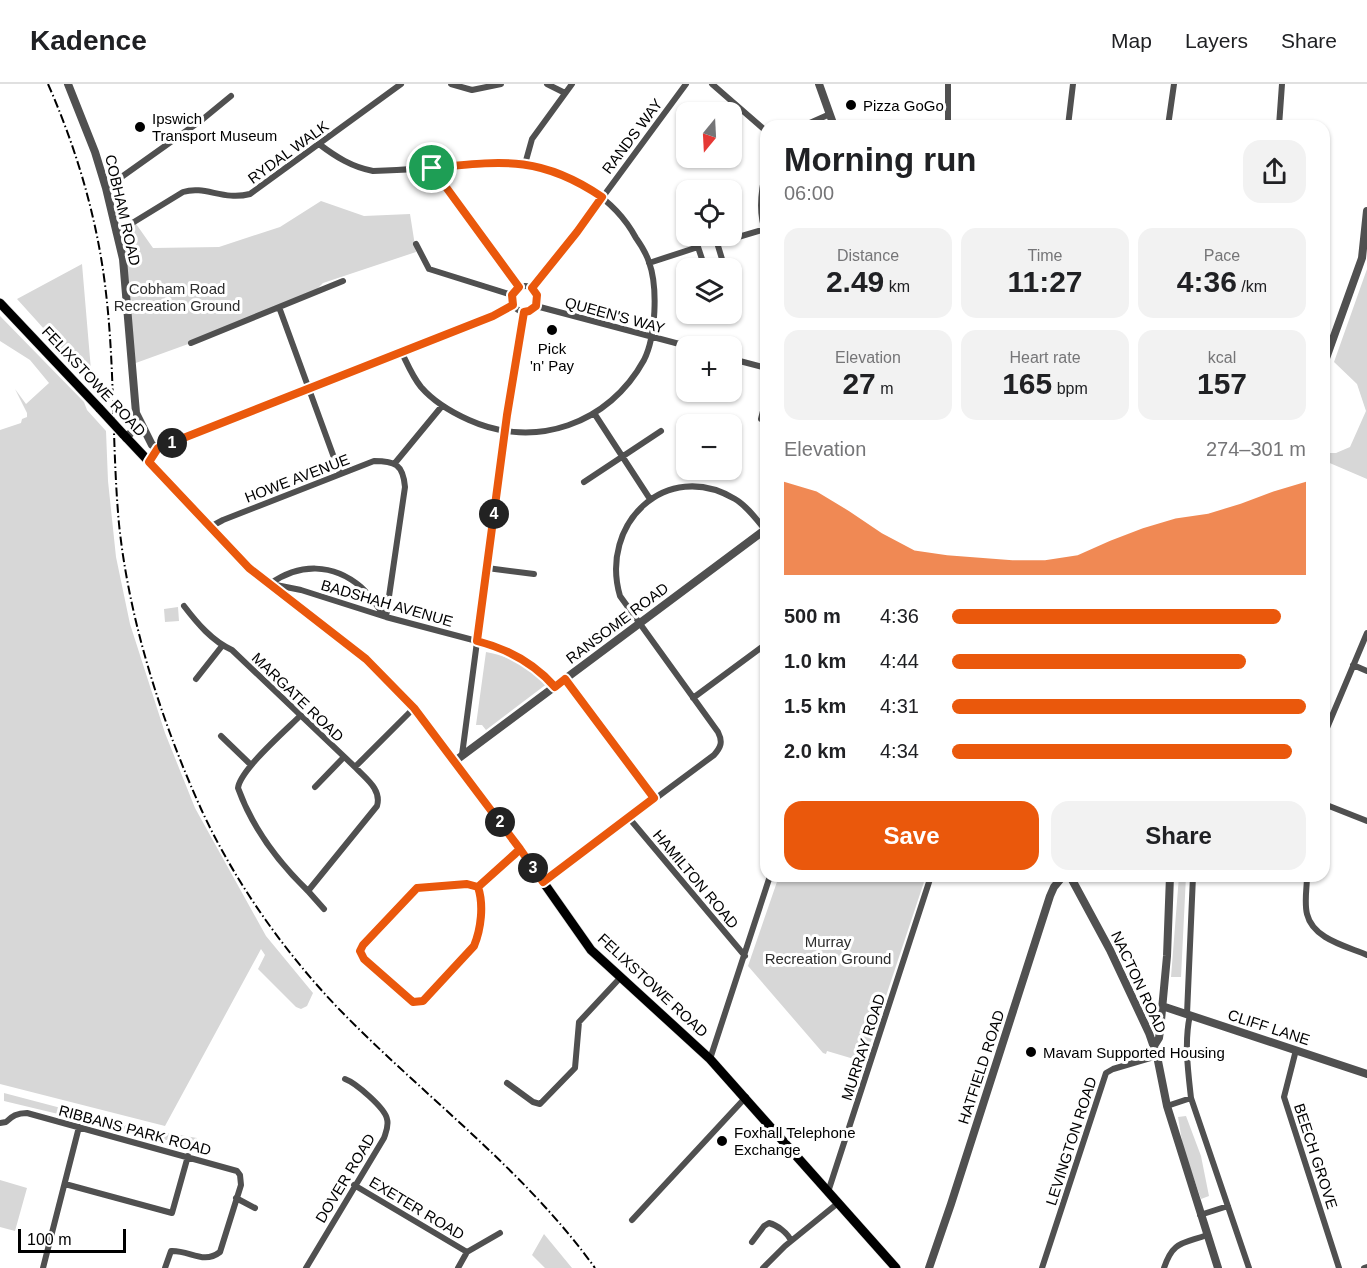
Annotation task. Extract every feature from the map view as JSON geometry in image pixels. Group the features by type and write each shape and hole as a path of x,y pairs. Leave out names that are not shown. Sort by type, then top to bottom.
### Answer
{"main road":[{"name":"FELIXSTOWE ROAD","path":"0,303 249,568 366,659 414,708 458,758 591,950 710,1059 896,1268"}],"street":[{"name":"COBHAM ROAD","path":"68,84 95,152 123,259 136,413 153,445 158,448"},
{"name":"RYDAL WALK","path":"116,232 191,189 229,197 250,194 401,84"},
{"path":"451,84 472,90 501,84"},
{"path":"547,84 565,93"},
{"path":"525,164 532,140 572,84"},
{"name":"RANDS WAY","path":"532,288 577,232 686,84"},
{"path":"712,84 760,126"},
{"path":"819,84 832,120"},
{"path":"948,84 948,120"},
{"path":"1069,120 1073,84"},
{"path":"1169,120 1174,84"},
{"path":"1279,120 1282,84"},
{"path":"106,188 194,126 231,96"},
{"path":"816,120 830,114"},
{"path":"319,144 347,163 373,171 502,162 525,164 566,176 602,197 619,212 631,228 649,263 654,292 652,337 645,358 625,387 594,413 570,424 545,432 526,434 504,432 479,425 442,406 421,387 401,351"},
{"path":"432,168 519,287"},
{"path":"1330,347 1362,258 1367,211"},
{"path":"742,235 760,232"},
{"path":"416,244 429,269 512,295"},
{"path":"649,263 698,247 702,258"},
{"path":"191,343 343,281"},
{"path":"528,286 537,295 536,306 529,311 524,312 513,305 512,295 519,287 528,286"},
{"path":"149,462 158,448 493,316 513,305"},
{"name":"QUEEN'S WAY","path":"536,306 676,343"},
{"path":"279,307 340,474"},
{"path":"458,758 477,641 504,432 524,312"},
{"path":"742,362 760,366"},
{"path":"386,617 405,487 404,476 395,463 442,406"},
{"path":"594,413 650,499"},
{"path":"124,436 140,423"},
{"path":"584,482 661,431"},
{"name":"HOWE AVENUE","path":"210,527 374,461 395,463"},
{"path":"543,882 714,755 720,748 721,738 620,596 615,573 616,554 624,530 650,499 686,487 716,490 735,499 747,508 760,523"},
{"name":"RANSOME ROAD","path":"458,758 760,534"},
{"path":"270,584 294,571 311,567 329,569 342,574 363,588 386,617"},
{"path":"487,568 534,574"},
{"name":"BADSHAH AVENUE","path":"270,584 301,590 386,617 492,645 532,665 555,687"},
{"name":"MARGATE ROAD","path":"184,606 195,621 222,646 232,650 355,767 376,790 379,801 377,806 308,891"},
{"path":"1330,721 1367,633"},
{"path":"196,679 222,646"},
{"path":"693,698 760,648"},
{"path":"1353,665 1367,671"},
{"path":"565,679 654,798"},
{"path":"355,767 414,708"},
{"path":"300,716 251,765 239,782 241,796 269,847 286,869 324,909"},
{"path":"221,736 251,765"},
{"path":"315,787 344,758"},
{"path":"1330,806 1367,821"},
{"name":"HAMILTON ROAD","path":"629,818 745,956"},
{"path":"478,887 520,849"},
{"path":"710,1059 768,882"},
{"name":"MURRAY ROAD","path":"828,1192 929,882"},
{"name":"HATFIELD ROAD","path":"929,1268 936,1261 955,1193 1050,896 1058,882"},
{"name":"NACTON ROAD","path":"1073,882 1140,1010 1154,1046 1167,1106 1218,1268"},
{"path":"1154,1046 1159,1038 1167,956 1170,882"},
{"name":"NACTON ROAD","path":"1193,882 1187,1029 1191,1098 1249,1268"},
{"path":"1307,882 1307,914 1315,928 1327,939 1367,955"},
{"path":"467,884 478,887 482,899 478,938 474,946 423,1001 413,1002 364,959 360,951 363,945 417,888 467,884"},
{"path":"507,1083 533,1102 540,1104 575,1068 579,1022 620,978"},
{"name":"CLIFF LANE","path":"1162,1006 1367,1074"},
{"name":"BEECH GROVE","path":"1296,1050 1284,1097 1340,1268"},
{"name":"LEVINGTON ROAD","path":"1042,1268 1106,1073 1157,1056"},
{"name":"DOVER ROAD","path":"306,1268 388,1128 387,1117 362,1090 353,1082 345,1079"},
{"path":"632,1220 746,1097"},
{"path":"1167,1106 1191,1098"},
{"name":"RIBBANS PARK ROAD","path":"0,1123 6,1122 19,1113 27,1113 237,1171 241,1180 220,1252 213,1257 204,1258 171,1251 165,1268"},
{"path":"43,1268 79,1127"},
{"path":"65,1184 172,1213 188,1156"},
{"name":"EXETER ROAD","path":"354,1185 467,1252"},
{"path":"236,1198 255,1208"},
{"path":"763,1268 791,1241 838,1203"},
{"path":"1200,1215 1228,1206"},
{"path":"752,1242 769,1223 790,1237 791,1241"},
{"path":"458,1268 467,1252 500,1233"},
{"path":"1164,1268 1169,1252 1174,1248 1207,1235"}],"green space":[{"name":"Cobham Road Recreation Ground","path":"321,201 364,216 410,214 416,252 323,283 317,289 191,343 133,364 116,233 134,221 153,248 219,247 280,227"},
{"path":"82,264 92,382 17,299"},
{"path":"1367,269 1367,479 1330,463 1330,453 1350,447 1366,411 1357,384 1334,362"},
{"path":"0,316 84,402 87,410 106,431 108,481 116,557 130,624 165,733 195,808 266,936 313,993 307,1006 301,1009 296,1007 258,969 265,955 261,949 165,1126 0,1084 0,430 21,423 22,419 27,417 15,389 26,404 49,383 30,360 0,341"},
{"path":"178,607 179,621 165,622 164,609"},
{"path":"486,652 519,663 548,683 486,730 482,725 476,725"},
{"name":"Murray Recreation Ground","path":"777,882 924,882 864,1062 827,1051 826,1054 823,1053 748,966"},
{"path":"1179,882 1186,882 1181,977 1171,977"},
{"path":"4,1093 133,1127 197,1138 196,1147 4,1101"},
{"path":"1186,1116 1201,1156 1209,1196 1201,1199 1183,1147 1178,1117"},
{"path":"0,1180 27,1188 15,1231 0,1227"},
{"path":"544,1234 572,1268 545,1268 532,1255"}],"railway":[{"path":"48,84 77,160 98,239 111,351 119,524 131,597 149,671 174,743 202,811 229,864 245,889 279,939 317,985 370,1039 536,1197 595,1268"}],"place":[{"name":"Pizza GoGo","path":"851,105"},
{"name":"Ipswich Transport Museum","path":"140,127"},
{"name":"Pick 'n' Pay","path":"552,330"},
{"name":"Mavam Supported Housing","path":"1031,1052"},
{"name":"Foxhall Telephone Exchange","path":"722,1141"}],"route":[{"path":"432,168 502,162 525,164 566,176 602,197 543,277 532,288 538,299 536,306 524,312 507,415 477,641 508,651 532,665 555,687 565,679 654,798 543,882 520,849 515,854 478,887 482,899 478,938 474,946 423,1001 413,1002 364,959 360,951 363,945 417,888 467,884 478,887 520,849 414,708 366,659 249,568 149,462 158,448 493,316 513,305 512,295 519,287 432,168"}]}
